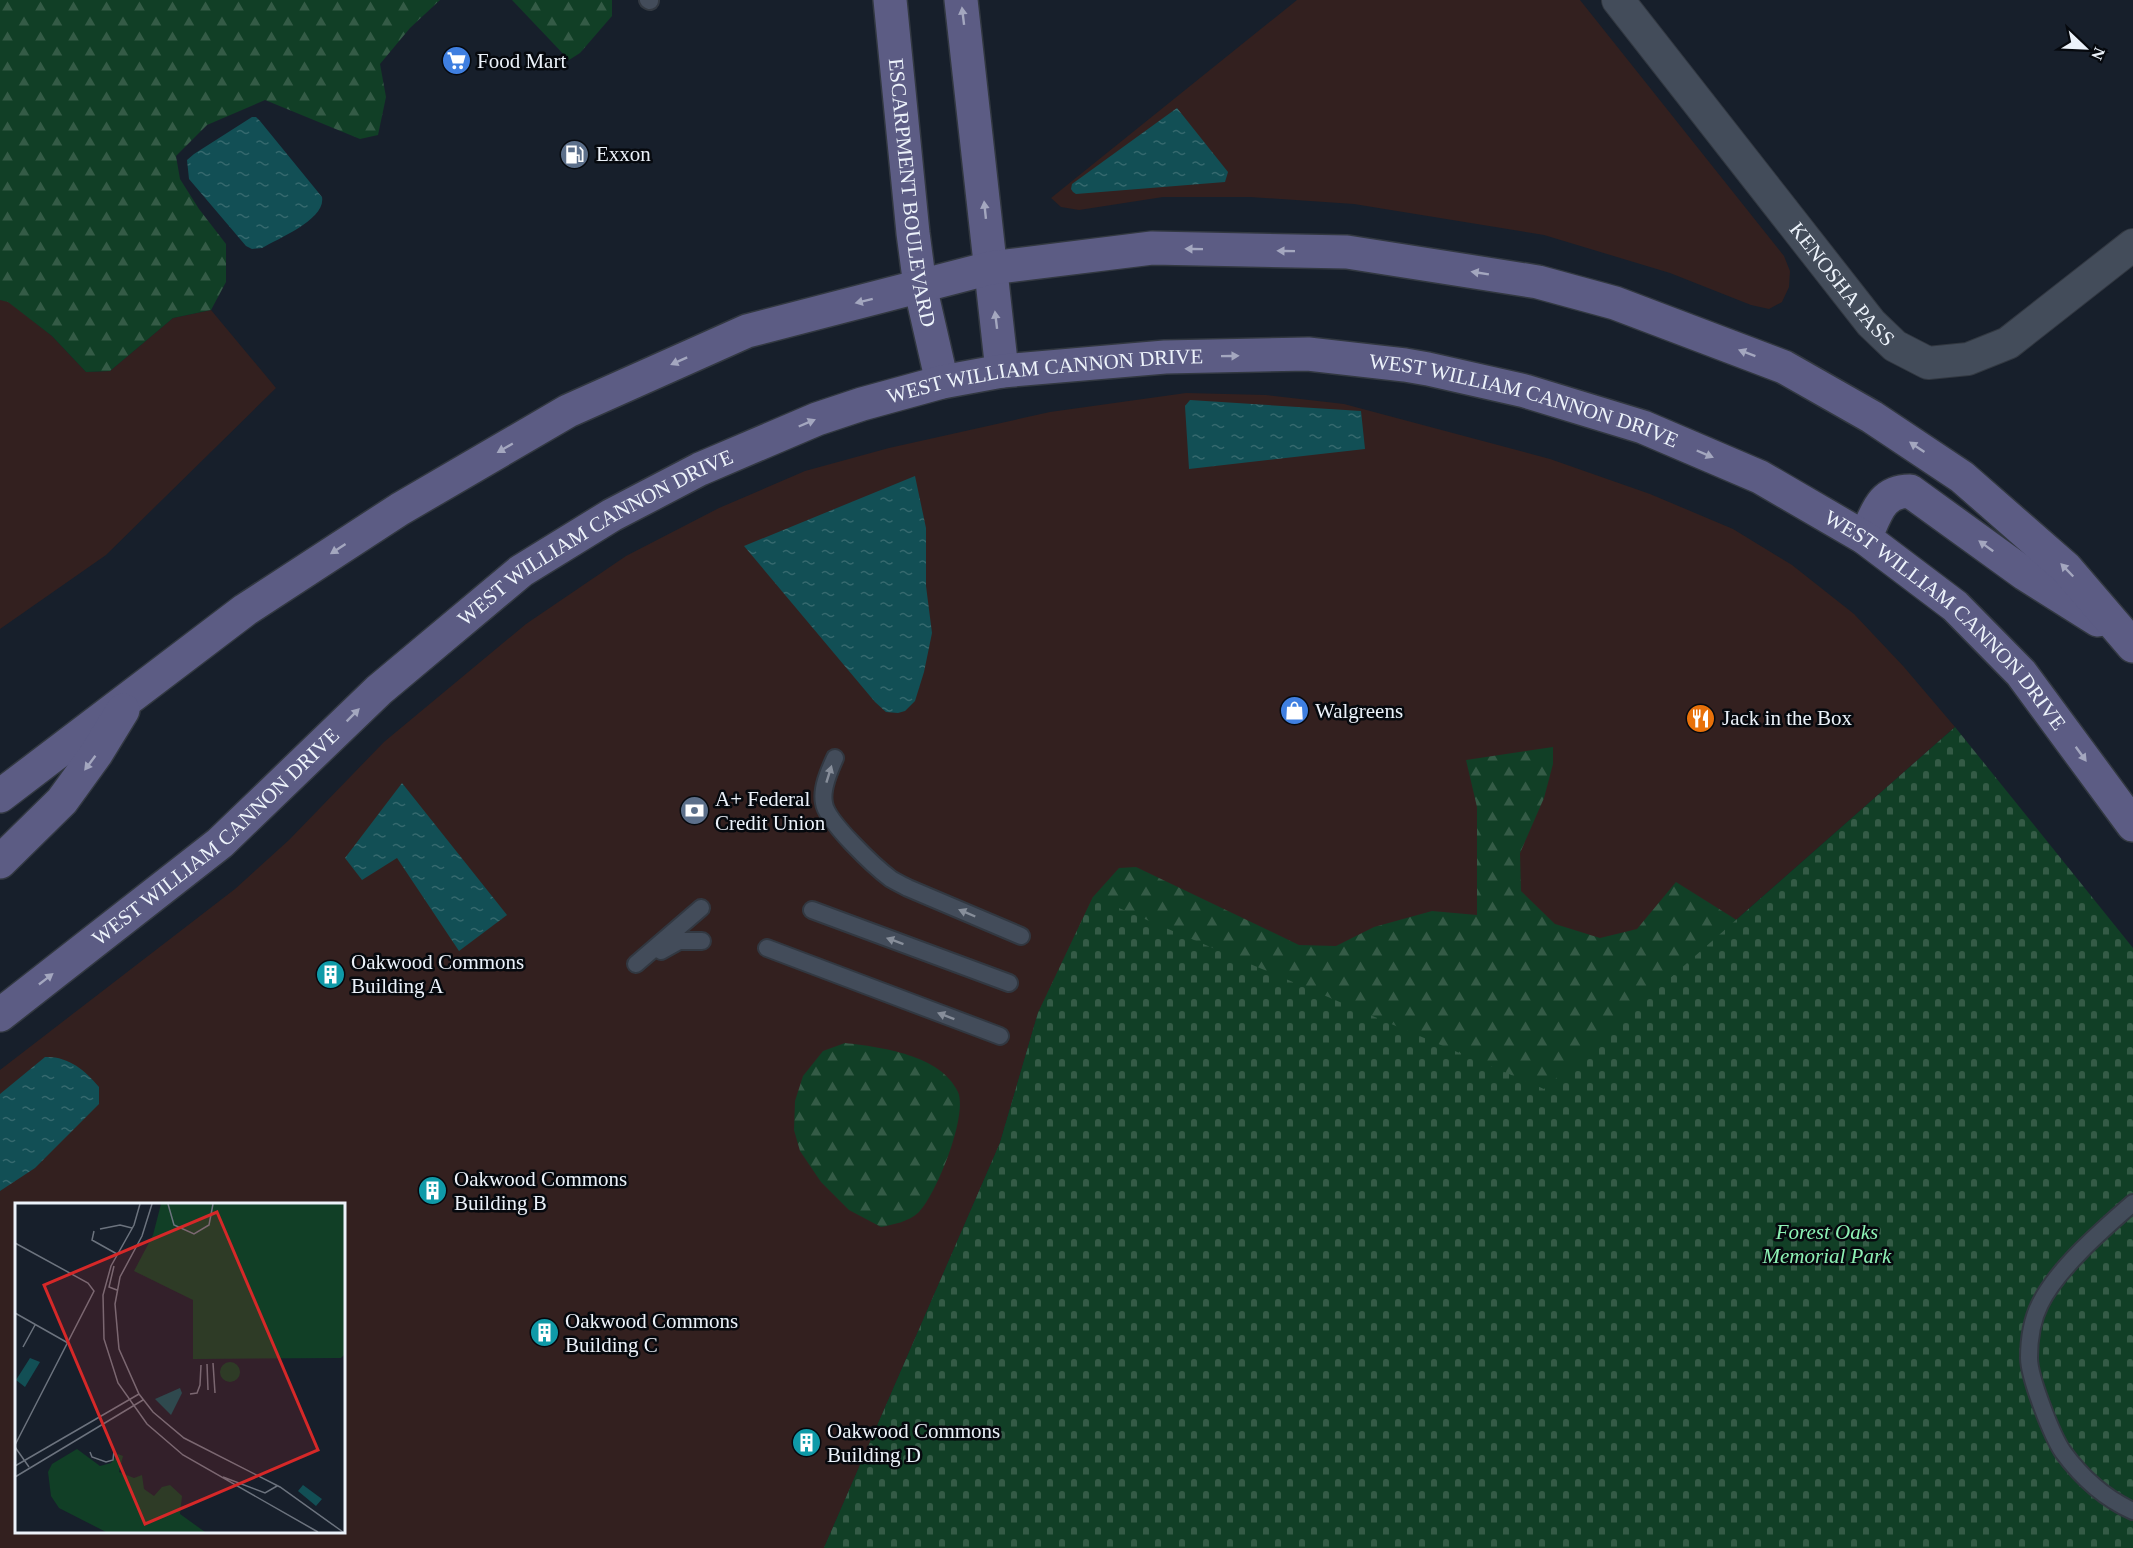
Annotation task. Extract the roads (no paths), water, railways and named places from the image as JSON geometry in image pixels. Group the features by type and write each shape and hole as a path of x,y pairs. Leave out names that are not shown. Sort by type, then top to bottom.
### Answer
{"main road":[{"name":"ESCARPMENT BOULEVARD","path":"890,0 913,232 921,286 942,382"},
{"path":"961,0 1002,371"},
{"path":"0,796 245,610 400,509 568,411 747,331 990,268 1152,248 1347,252 1538,282 1615,303 1784,367 1872,417 1962,477 2066,568 2128,640"},
{"name":"WEST WILLIAM CANNON DRIVE","path":"0,1015 220,843 379,690 521,571 612,515 700,469 817,419 942,382 1002,371 1165,357 1308,354 1405,365 1526,391 1643,427 1760,477 1865,538 1954,606 2022,674 2133,825"},
{"path":"1865,538 1880,506 1889,495 1900,491 1910,491 2025,574 2128,640"},
{"path":"0,862 62,801 96,754 131,696"}],"street":[{"name":"KENOSHA PASS","path":"1620,0 1871,323 1895,346 1928,363 1968,359 2008,344 2133,245"}],"lane":[{"path":"835,758 828,775 823,801 827,815 876,866 893,880 908,888 1021,936"},
{"path":"701,908 636,964 679,941 702,941"},
{"path":"812,910 1009,983"},
{"path":"767,948 1000,1036"},
{"path":"2133,1203 2052,1282 2039,1306 2031,1332 2029,1360 2040,1399 2062,1451 2087,1480 2112,1502 2133,1511"}],"water":[{"path":"1177,108 1228,172 1225,182 1076,194 1073,192 1072,184"},
{"path":"252,117 260,121 322,197 317,213 300,227 262,248 252,249 246,246 189,179 187,160"},
{"path":"1190,400 1361,411 1365,449 1189,469 1185,406"},
{"path":"915,476 926,528 926,586 932,633 915,701 905,711 886,712 875,702 744,546"},
{"path":"402,783 507,915 459,951 397,858 362,880 345,858"},
{"path":"45,1057 69,1062 88,1075 99,1087 99,1104 35,1168 0,1191 0,1094"}],"place":[{"name":"Food Mart","path":"456,61"},
{"name":"Exxon","path":"575,154"},
{"name":"Walgreens","path":"1294,711"},
{"name":"Jack in the Box","path":"1701,718"},
{"name":"A+ Federal Credit Union","path":"694,811"},
{"name":"Oakwood Commons Building A","path":"330,974"},
{"name":"Oakwood Commons Building B","path":"433,1191"},
{"name":"Oakwood Commons Building C","path":"544,1333"},
{"name":"Oakwood Commons Building D","path":"806,1443"}],"park label":[{"name":"Forest Oaks Memorial Park","path":"1827,1244"}]}
